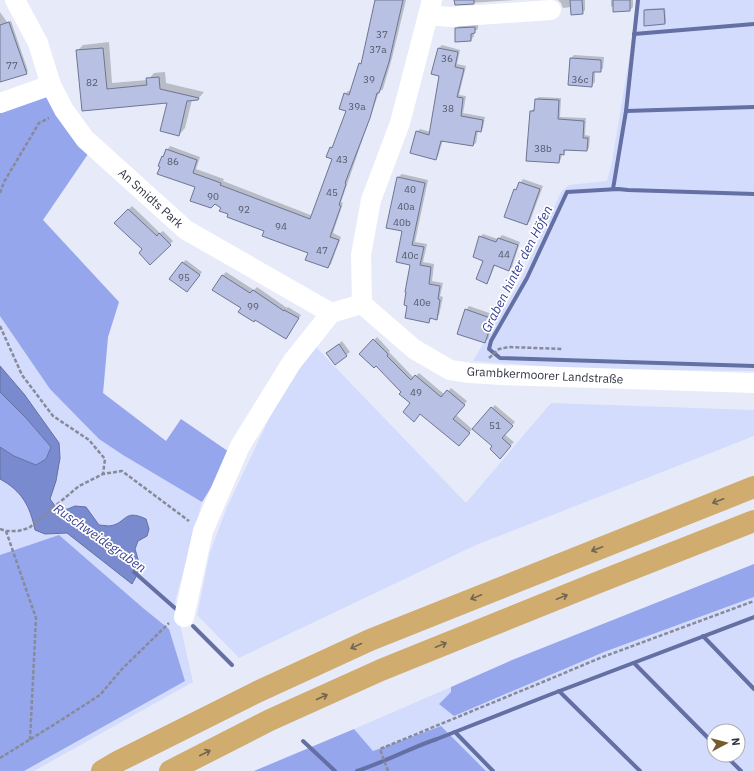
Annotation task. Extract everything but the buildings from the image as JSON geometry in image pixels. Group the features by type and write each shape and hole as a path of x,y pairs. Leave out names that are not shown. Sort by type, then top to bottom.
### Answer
{"highway":[{"path":"102,771 257,692 370,640 754,487"},
{"path":"170,771 270,720 381,670 754,521"}],"street":[{"name":"An Smidts Park","path":"15,0 38,43 51,85 64,110 85,139 186,230 331,313"},
{"path":"184,617 202,531 240,446 292,362 331,313 362,304 361,255 370,200 400,123 430,7 450,17 551,10"},
{"path":"0,103 51,85"},
{"name":"Grambkermoorer Landstraße","path":"362,304 414,349 450,370 502,375 754,383"}],"path":[{"path":"0,192 4,182 39,123 49,118"},
{"path":"0,326 22,375 53,416 89,440 105,459 103,474"},
{"path":"492,356 499,349 509,347 562,349"},
{"path":"0,529 6,531 18,531 29,528 80,486 103,474 122,471 202,531"},
{"path":"6,531 36,618 30,740"},
{"path":"388,771 380,749 600,658 754,601"},
{"path":"0,758 100,694 122,669 168,623 184,617"}],"shaded area":[{"path":"636,0 754,0 754,371 583,369 473,361 521,279 561,192 569,185 607,181 612,162 630,53"},
{"path":"47,95 88,154 43,220 119,302 108,337 103,393 166,441 181,419 232,454 202,502 99,439 50,389 0,316 0,111"},
{"path":"0,111 88,154 43,220 119,302 108,337 103,393 166,441 181,419 232,454 202,502 175,602 193,682 34,771 0,771"},
{"path":"314,345 466,503 551,403 754,410 754,436 476,545 239,658 197,615 210,552 227,507 276,404"},
{"path":"0,392 26,418 51,447 46,459 36,465 14,456 0,447"},
{"path":"59,535 169,629 185,681 24,771 0,771 0,555"},
{"path":"754,564 754,597 604,652 454,716 439,704 451,692 451,687 512,660"},
{"path":"754,597 754,771 486,771 441,726 373,751 354,729 451,687 451,692 604,652"},
{"path":"441,726 486,771 254,771 354,729 373,751"}],"water":[{"path":"0,366 24,394 59,443 60,458 56,481 50,499 58,510 68,509 75,506 86,507 99,525 107,526 115,525 133,515 146,519 149,529 147,536 138,541 135,549 139,567 132,584 67,533 45,534 35,530 31,514 24,500 14,489 0,479 0,447 14,456 36,465 46,459 51,447 26,418 0,392"}],"waterway":[{"name":"Graben hinter den Höfen","path":"613,189 626,111 638,0"},
{"path":"634,34 754,24"},
{"path":"626,111 754,107"},
{"name":"Graben hinter den Höfen","path":"754,194 618,189 567,192 527,278 491,341 489,349 500,358 754,366"},
{"name":"Ruschweidegraben","path":"134,572 176,609"},
{"path":"357,771 549,695 754,617"},
{"name":"Ruschweidegraben","path":"193,626 232,665"},
{"path":"703,636 754,689"},
{"path":"634,663 706,736"},
{"path":"559,691 640,771"},
{"name":"Ruschweidegraben","path":"455,732 493,771"},
{"name":"Ruschweidegraben","path":"303,741 335,771"},
{"path":"733,763 741,771"}]}
